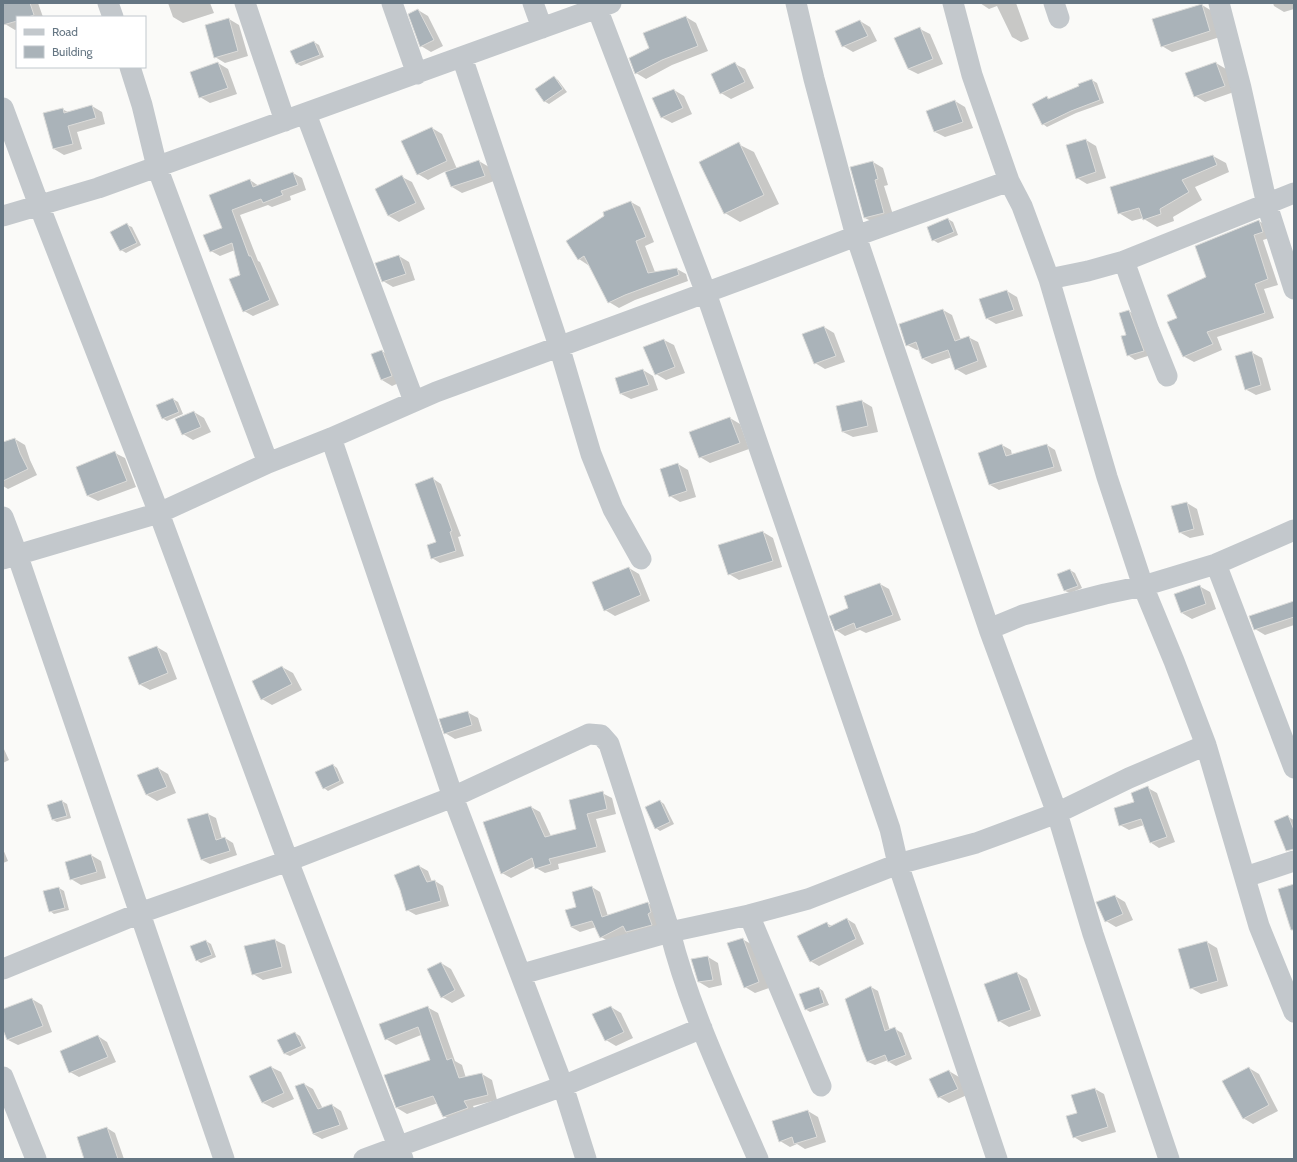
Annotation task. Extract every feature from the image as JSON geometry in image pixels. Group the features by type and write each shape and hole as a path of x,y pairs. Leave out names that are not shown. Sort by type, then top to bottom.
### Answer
{"street":[{"path":"108,3 113,16"},
{"path":"245,3 285,121"},
{"path":"392,3 417,74"},
{"path":"533,3 542,28"},
{"path":"796,3 814,79 856,236 989,629 1057,813 1093,934 1169,1159"},
{"path":"953,3 972,75 1009,181 1022,206 1049,279 1107,477 1143,586 1206,745 1260,926 1294,1012"},
{"path":"1219,3 1241,88 1266,205 1294,289"},
{"path":"3,216 98,188 604,6 706,293 890,829 898,864 997,1159"},
{"path":"462,57 559,346 591,454 613,509 641,559"},
{"path":"130,68 142,105 157,167 268,463"},
{"path":"3,108 39,205 159,513 288,861 400,1153"},
{"path":"306,114 414,401"},
{"path":"10,557 159,513 268,463 331,438 436,392 706,293 856,236 1009,181"},
{"path":"1049,279 1088,271 1124,261 1294,193"},
{"path":"1124,261 1167,376"},
{"path":"331,438 454,797 563,1086 586,1159"},
{"path":"3,517 10,557 140,913 224,1159"},
{"path":"989,629 1023,615 1143,586 1216,564 1294,530"},
{"path":"1216,564 1294,768"},
{"path":"3,969 140,913 288,861 454,797 590,734 601,735 609,744 670,932 677,960 702,1028 758,1159"},
{"path":"522,974 670,932 749,915 808,899 898,864 976,843 1057,813 1129,778 1206,745"},
{"path":"1245,877 1294,860"},
{"path":"749,915 821,1086"},
{"path":"364,1159 400,1153 702,1028"},
{"path":"3,1077 36,1159"}],"building":[{"path":"3,3 30,3 34,15 16,16 16,21 3,25"},
{"path":"1202,4 1210,31 1161,47 1152,19"},
{"path":"418,9 434,40 420,47 408,14"},
{"path":"686,16 698,46 662,60 635,74 629,58 649,48 643,33"},
{"path":"229,18 238,51 214,58 205,25"},
{"path":"860,20 868,36 842,47 835,31"},
{"path":"920,27 933,59 908,69 894,38"},
{"path":"314,41 320,55 296,64 290,51"},
{"path":"218,62 228,88 199,98 190,72"},
{"path":"735,62 745,82 720,94 711,74"},
{"path":"1216,62 1225,86 1194,97 1185,73"},
{"path":"554,76 563,89 544,102 535,89"},
{"path":"1092,79 1100,100 1071,111 1042,125 1032,104 1047,96 1048,99 1079,86 1078,84"},
{"path":"674,89 683,108 661,118 652,98"},
{"path":"955,100 963,122 934,132 926,111"},
{"path":"92,105 96,118 68,126 73,144 53,149 43,113 63,108 64,113"},
{"path":"432,127 447,161 417,175 401,141"},
{"path":"1086,139 1096,172 1076,179 1066,145"},
{"path":"739,142 764,195 724,214 699,162"},
{"path":"1213,155 1217,165 1182,180 1189,192 1160,209 1161,214 1143,220 1139,208 1118,214 1110,187"},
{"path":"479,160 485,176 451,187 445,172"},
{"path":"873,161 878,179 875,180 884,213 864,218 850,167"},
{"path":"293,172 298,185 281,191 283,195 263,203 261,199 232,210 249,256 251,256 270,300 243,312 229,279 240,275 232,243 210,252 203,235 222,228 209,195 250,179 253,187"},
{"path":"402,175 416,203 388,216 375,189"},
{"path":"631,201 646,237 636,241 648,273 677,268 679,275 625,295 608,303 584,256 578,260 566,241 604,216 603,212"},
{"path":"948,218 954,232 932,241 927,227"},
{"path":"1259,220 1263,232 1254,235 1268,279 1255,284 1265,313 1207,332 1213,344 1183,357 1167,322 1177,318 1167,295 1206,277 1195,246"},
{"path":"127,223 137,243 120,251 110,232"},
{"path":"399,255 406,274 382,282 375,263"},
{"path":"1007,290 1014,310 986,319 979,299"},
{"path":"943,309 955,341 969,336 978,361 955,370 948,350 922,359 916,342 906,346 899,324"},
{"path":"1129,310 1144,351 1127,356 1121,336 1126,335 1119,313"},
{"path":"824,326 836,356 814,364 802,334"},
{"path":"664,339 675,367 655,375 643,347"},
{"path":"382,350 392,376 381,380 371,354"},
{"path":"1252,351 1261,385 1245,390 1235,356"},
{"path":"643,369 649,385 620,394 615,378"},
{"path":"173,398 179,412 162,419 156,405"},
{"path":"862,400 868,426 842,432 836,406"},
{"path":"194,411 201,427 182,435 175,419"},
{"path":"730,417 740,443 699,458 689,432"},
{"path":"15,438 28,469 3,481 3,442"},
{"path":"1002,444 1006,456 1047,444 1054,467 989,485 978,453"},
{"path":"115,451 127,481 87,496 76,467"},
{"path":"678,463 687,491 669,497 660,469"},
{"path":"433,477 452,531 450,532 456,551 431,559 427,545 436,542 415,484"},
{"path":"1187,502 1194,529 1179,533 1171,506"},
{"path":"763,531 773,561 728,575 718,545"},
{"path":"629,567 641,595 604,611 592,582"},
{"path":"1070,569 1078,586 1064,591 1057,574"},
{"path":"880,583 893,615 856,629 854,623 835,631 829,616 848,608 844,596"},
{"path":"1200,585 1206,604 1181,613 1174,594"},
{"path":"1294,601 1294,617 1254,630 1249,616"},
{"path":"157,646 168,673 139,685 128,657"},
{"path":"282,666 292,684 261,700 252,681"},
{"path":"468,711 472,725 444,734 439,719"},
{"path":"333,764 340,781 323,789 315,772"},
{"path":"158,767 167,787 146,795 137,775"},
{"path":"1148,786 1167,837 1150,843 1141,819 1119,826 1114,808 1134,802 1131,793"},
{"path":"603,791 607,809 587,814 597,847 549,859 551,864 535,869 532,858 501,874 483,822 531,806 545,837 576,829 569,800"},
{"path":"62,800 67,816 52,820 47,805"},
{"path":"660,800 670,822 655,829 645,807"},
{"path":"208,813 216,840 225,837 230,851 201,860 187,819"},
{"path":"1288,815 1294,830 1294,849 1286,851 1274,821"},
{"path":"91,854 97,872 70,880 65,862"},
{"path":"419,865 427,882 435,880 441,901 406,911 394,875"},
{"path":"1294,884 1294,930 1291,930 1278,889"},
{"path":"592,886 602,917 648,902 651,912 648,914 652,925 626,932 623,926 600,938 592,921 571,927 565,910 576,907 572,892"},
{"path":"59,887 65,908 49,912 43,891"},
{"path":"1115,895 1123,914 1105,922 1096,902"},
{"path":"847,918 856,939 810,962 797,936 827,922 829,927"},
{"path":"743,938 759,982 744,988 727,943"},
{"path":"275,939 282,967 252,975 244,946"},
{"path":"206,940 212,955 196,961 190,946"},
{"path":"1207,941 1218,981 1190,989 1178,949"},
{"path":"708,956 713,980 698,982 691,959"},
{"path":"441,962 455,990 441,998 427,969"},
{"path":"1017,972 1031,1010 998,1022 984,984"},
{"path":"871,986 885,1031 895,1027 906,1055 888,1062 885,1055 867,1062 845,999"},
{"path":"819,987 824,1003 805,1010 799,994"},
{"path":"32,998 43,1026 7,1040 3,1030 3,1009"},
{"path":"428,1006 447,1060 452,1058 459,1078 482,1073 488,1095 464,1101 468,1108 443,1117 433,1096 396,1108 384,1075 430,1060 418,1027 385,1040 379,1024"},
{"path":"611,1006 624,1032 605,1041 592,1014"},
{"path":"295,1032 302,1046 284,1054 277,1040"},
{"path":"98,1035 108,1057 69,1073 60,1051"},
{"path":"271,1066 284,1093 262,1103 249,1076"},
{"path":"1249,1067 1269,1105 1243,1119 1222,1081"},
{"path":"949,1070 958,1089 938,1098 929,1079"},
{"path":"304,1083 318,1109 332,1104 340,1125 313,1134 295,1086"},
{"path":"1095,1088 1108,1127 1073,1138 1066,1116 1077,1113 1071,1095"},
{"path":"808,1110 817,1137 794,1144 792,1137 779,1142 772,1121"},
{"path":"107,1127 118,1159 84,1159 77,1137"}]}
